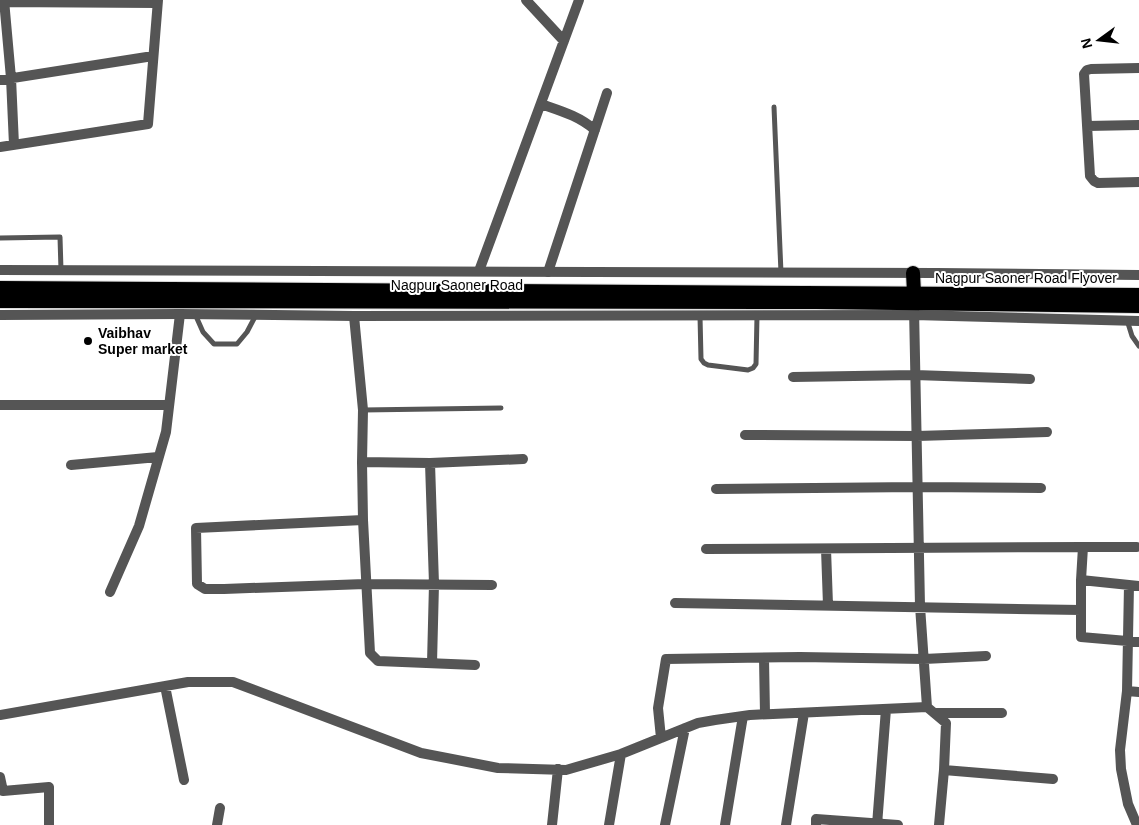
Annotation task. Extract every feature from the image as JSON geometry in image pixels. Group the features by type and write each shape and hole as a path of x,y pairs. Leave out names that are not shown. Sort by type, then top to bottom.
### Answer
{"highway":[{"path":"913,273 914,304"},
{"name":"Nagpur Saoner Road","path":"0,288 914,304"},
{"name":"Nagpur Saoner Road Flyover","path":"914,304 936,299 1139,295"},
{"name":"Nagpur Saoner Road Flyover","path":"936,299 1139,306"},
{"name":"Nagpur Saoner Road","path":"0,301 914,304"}],"street":[{"path":"526,0 564,40"},
{"path":"480,271 579,0"},
{"path":"0,146 14,145 148,124 158,2 3,1 11,78 14,145"},
{"path":"0,80 153,56"},
{"path":"1139,68 1087,70 1084,74 1090,176 1098,183 1139,182"},
{"path":"548,272 607,93"},
{"path":"541,104 576,116 595,130"},
{"path":"1087,126 1139,125"},
{"path":"0,270 1139,275"},
{"path":"914,304 920,606 924,659 930,710 946,723 939,825"},
{"path":"0,315 700,316 757,315 914,304 1139,320"},
{"path":"110,592 138,526 166,432 180,314"},
{"path":"354,316 363,410 363,520 370,653 378,661 475,665"},
{"path":"793,377 915,375 1030,379"},
{"path":"0,405 169,405"},
{"path":"745,435 917,436 1047,432"},
{"path":"71,465 158,457"},
{"path":"362,462 430,463 523,459"},
{"path":"430,463 434,584 432,663"},
{"path":"716,489 1041,488"},
{"path":"363,520 196,528 197,584 205,589 365,584 492,585"},
{"path":"1083,547 1081,637 1139,642"},
{"path":"706,549 826,550 1137,547"},
{"path":"826,550 828,605"},
{"path":"1081,580 1134,586 1127,641 1127,691 1120,750 1121,769 1128,804 1137,825"},
{"path":"676,603 1081,610"},
{"path":"661,738 658,708 666,659 924,659 986,656"},
{"path":"764,658 765,714"},
{"path":"0,716 188,682 233,682 421,753 498,768 566,770 621,754 698,723 743,716 886,709 1002,713"},
{"path":"165,686 184,780"},
{"path":"1127,691 1139,692"},
{"path":"877,824 886,709"},
{"path":"786,825 804,712"},
{"path":"725,825 743,716"},
{"path":"665,825 685,728"},
{"path":"609,825 621,754"},
{"path":"552,825 558,769"},
{"path":"944,770 1052,779"},
{"path":"0,777 1,791 49,788 49,825"},
{"path":"217,825 220,808"},
{"path":"816,825 816,819 898,825"}],"lane":[{"path":"774,107 781,273"},
{"path":"0,238 60,237 62,270"},
{"path":"195,314 203,332 214,344 237,344 247,332 257,314"},
{"path":"700,316 701,359 704,363 748,370 756,364 757,315"},
{"path":"1127,320 1132,336 1139,346"},
{"path":"363,410 501,408"}],"place":[{"name":"Vaibhav Super market","path":"88,341"}]}
